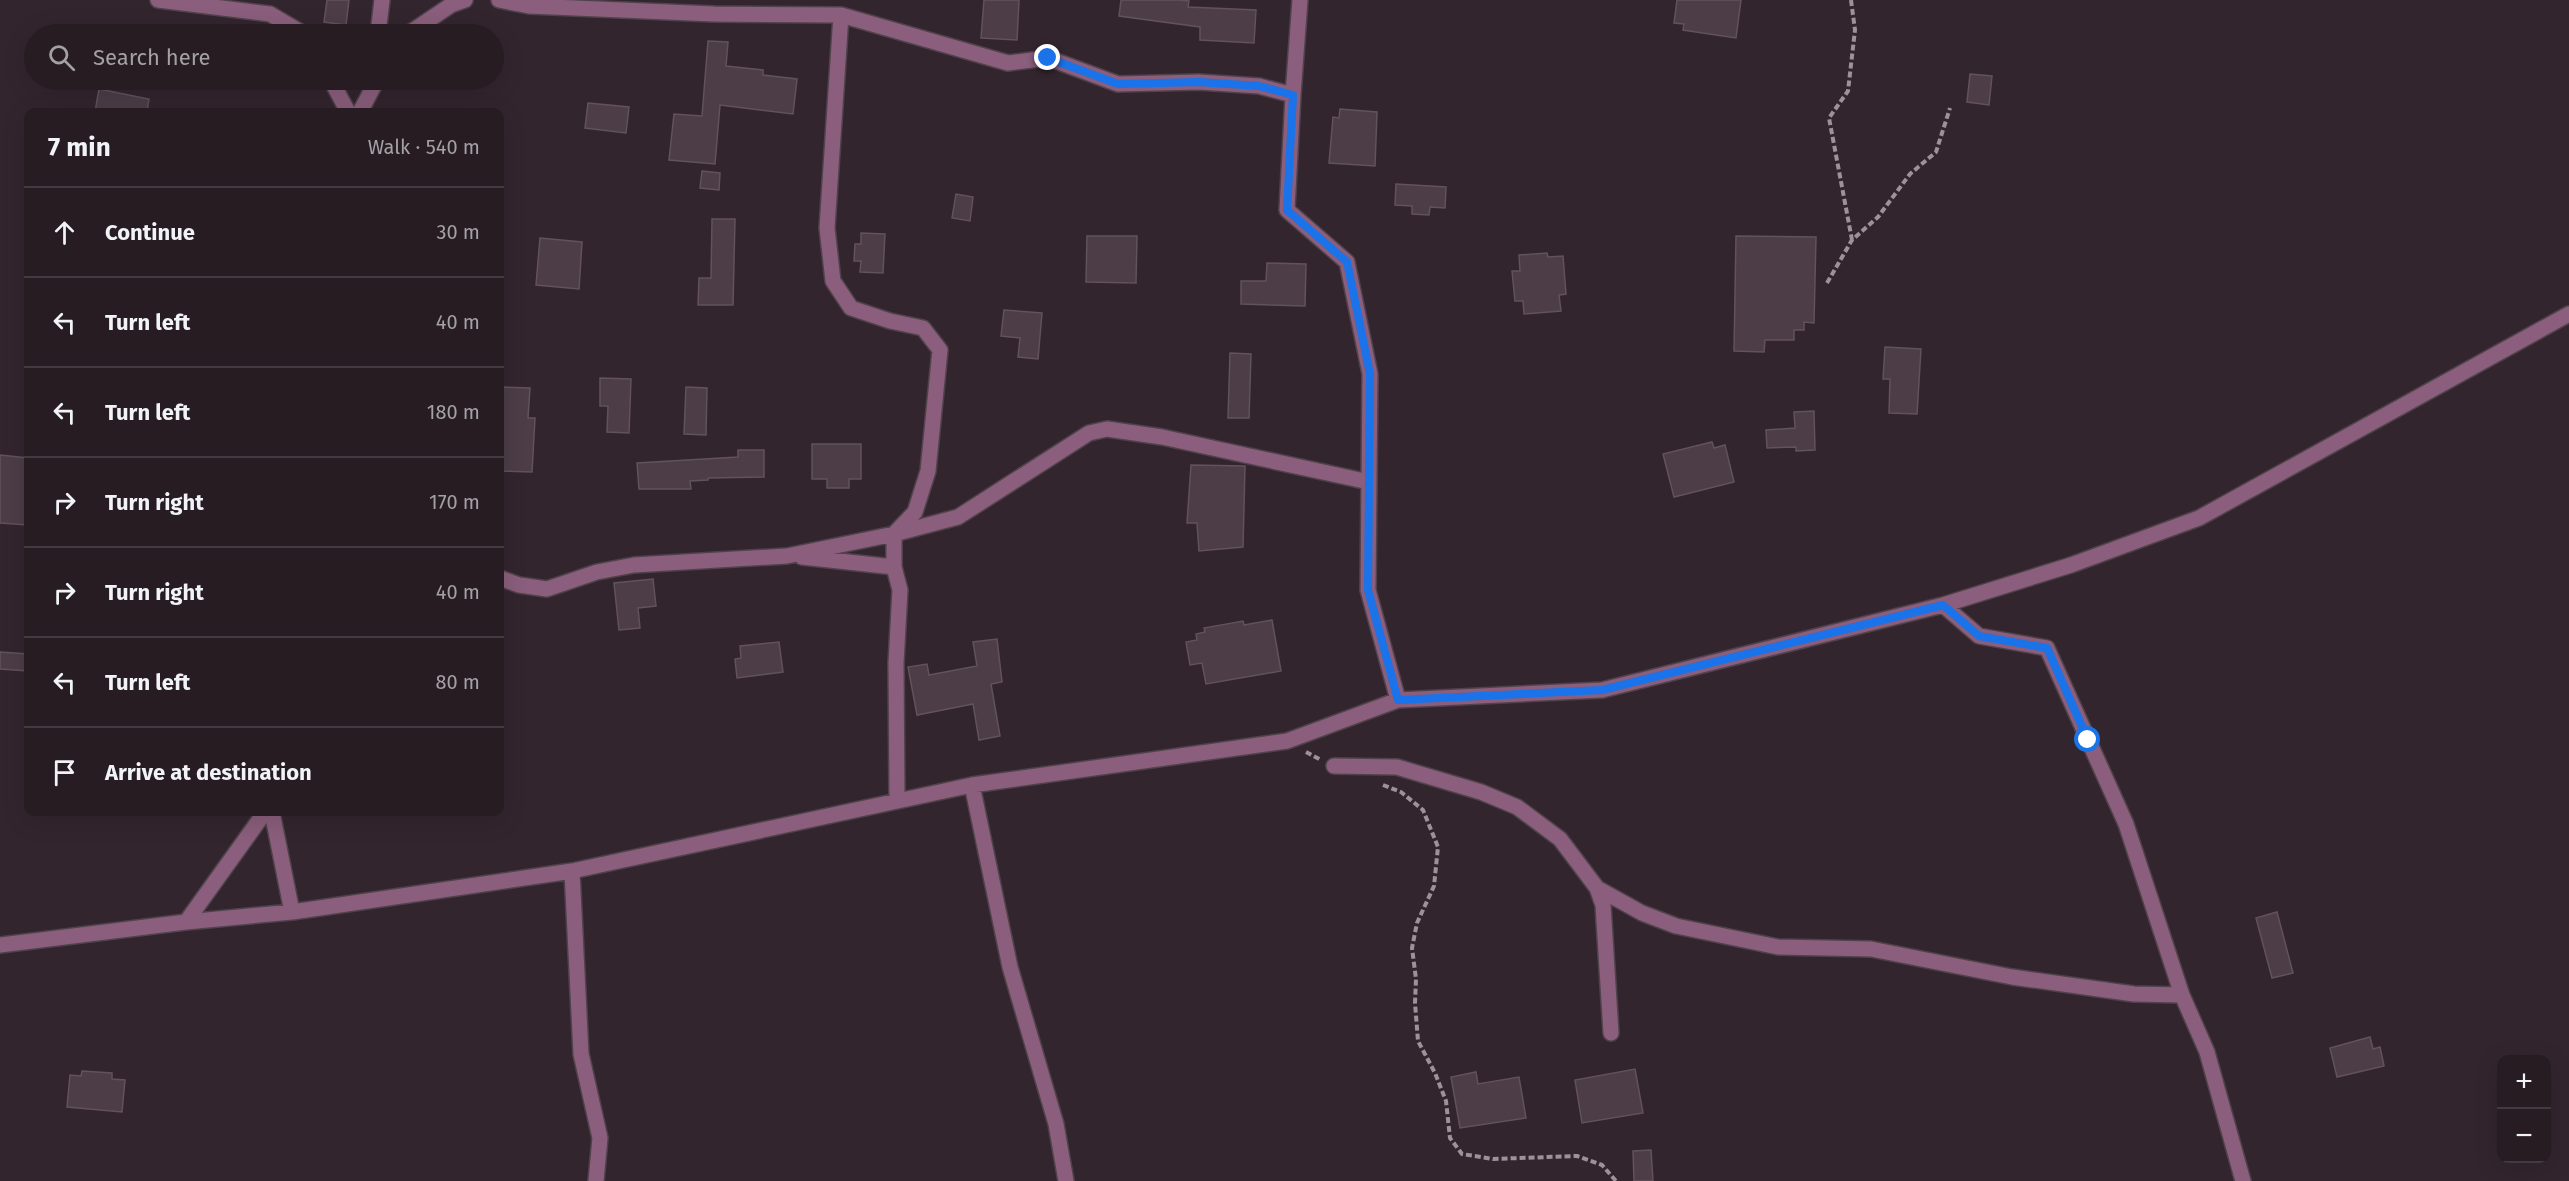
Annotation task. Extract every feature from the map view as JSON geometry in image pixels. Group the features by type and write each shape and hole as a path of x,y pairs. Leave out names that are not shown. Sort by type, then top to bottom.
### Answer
{"street":[{"path":"158,0 270,14 287,24"},
{"path":"379,24 382,0"},
{"path":"423,24 451,5 465,0"},
{"path":"499,0 530,6 691,13 841,15 1008,63 1048,58 1118,84 1199,82 1259,86 1293,95"},
{"path":"1300,0 1287,210 1347,262 1370,374 1368,590 1398,700"},
{"path":"841,15 827,228 833,280 850,308 890,321 923,328 940,350 928,471 915,512 894,534 894,567 900,590 896,663 897,801"},
{"path":"336,90 346,108"},
{"path":"362,108 372,90"},
{"path":"0,945 186,922 292,912 572,871 972,786 1287,741 1398,700 1602,690 1943,605 2071,565 2199,518 2569,314"},
{"path":"504,579 519,585 547,589 597,572 634,565 787,556 894,534 958,516 1089,433 1107,429 1162,437 1369,482"},
{"path":"787,556 894,567"},
{"path":"1943,605 1979,636 2047,648 2126,824 2182,995 2207,1052 2243,1181"},
{"path":"1334,766 1397,768 1481,792 1517,807 1560,839 1597,888 1603,905 1611,1033"},
{"path":"972,786 1010,967 1056,1124 1066,1181"},
{"path":"186,922 262,816"},
{"path":"273,816 292,912"},
{"path":"572,871 581,1054 600,1138 596,1181"},
{"path":"1597,888 1642,913 1676,926 1778,947 1871,949 2012,977 2134,994 2182,995"}],"path":[{"path":"1851,0 1856,30 1848,91 1829,118 1852,240"},
{"path":"1827,283 1852,240 1878,217 1910,174 1936,152 1950,108"},
{"path":"1287,741 1334,766"},
{"path":"1376,782 1401,792 1423,810 1438,847 1434,886 1417,923 1412,948 1416,979 1418,1041 1435,1072 1446,1101 1450,1138 1462,1154 1493,1159 1577,1156 1602,1165 1616,1181"}],"building":[{"path":"327,0 349,0 346,24 324,22"},
{"path":"984,0 1019,0 1017,40 981,38"},
{"path":"1121,0 1180,0 1189,1 1188,7 1256,10 1254,43 1200,40 1200,27 1119,16"},
{"path":"1677,0 1741,0 1736,38 1683,30 1684,24 1674,23"},
{"path":"708,41 728,42 726,66 763,70 763,75 797,79 793,114 720,105 715,164 669,160 674,114 702,116"},
{"path":"1970,74 1992,76 1989,105 1967,102"},
{"path":"99,90 149,99 148,108 96,108"},
{"path":"588,103 629,107 626,133 585,128"},
{"path":"1340,109 1377,112 1375,166 1329,163 1333,117 1339,118"},
{"path":"702,171 720,173 719,190 700,188"},
{"path":"1396,184 1446,187 1445,208 1430,207 1429,215 1412,214 1412,206 1395,205"},
{"path":"956,194 973,197 970,221 952,218"},
{"path":"712,219 735,219 733,305 698,305 699,278 711,278"},
{"path":"861,233 885,234 883,273 860,272 861,261 854,261 855,244 861,244"},
{"path":"1087,236 1137,236 1136,283 1086,282"},
{"path":"1736,236 1816,237 1814,323 1804,322 1804,330 1794,330 1794,340 1765,340 1764,352 1734,351"},
{"path":"540,238 582,242 579,289 536,285"},
{"path":"1547,253 1548,257 1563,256 1566,294 1559,295 1561,311 1524,314 1523,301 1515,301 1512,271 1520,271 1519,255"},
{"path":"1267,263 1306,264 1305,306 1241,304 1241,281 1266,281"},
{"path":"1004,310 1042,313 1038,359 1018,357 1020,338 1001,336"},
{"path":"1885,347 1921,349 1917,414 1889,413 1890,379 1883,379"},
{"path":"1230,353 1251,354 1249,418 1228,418"},
{"path":"600,378 631,379 629,433 607,432 608,406 600,406"},
{"path":"504,387 530,388 528,418 535,418 532,472 504,471"},
{"path":"686,387 707,388 706,435 684,434"},
{"path":"1814,411 1815,450 1796,451 1796,447 1767,448 1766,430 1795,428 1794,412"},
{"path":"1712,442 1714,448 1725,445 1734,482 1674,497 1663,454"},
{"path":"812,444 861,444 861,479 849,479 849,488 827,488 827,479 812,479"},
{"path":"738,450 764,450 764,477 708,478 708,480 690,481 691,489 639,489 637,463 738,457"},
{"path":"0,455 24,458 24,525 0,523"},
{"path":"1191,465 1245,466 1243,547 1199,551 1197,523 1187,523"},
{"path":"653,579 656,606 638,608 640,628 619,630 614,583"},
{"path":"1272,620 1281,671 1206,684 1202,663 1190,665 1186,642 1197,640 1196,634 1205,632 1204,628 1243,621 1244,625"},
{"path":"997,639 1002,682 991,684 1000,736 979,740 973,704 917,715 908,667 927,664 929,675 977,666 973,642"},
{"path":"779,642 783,672 737,678 735,659 741,658 740,646"},
{"path":"0,652 24,654 24,671 0,669"},
{"path":"2277,912 2293,973 2272,978 2256,918"},
{"path":"2370,1037 2373,1049 2380,1047 2384,1066 2337,1077 2330,1048"},
{"path":"1635,1069 1643,1113 1582,1123 1575,1080"},
{"path":"82,1071 112,1073 112,1079 125,1080 122,1112 67,1107 70,1075 81,1076"},
{"path":"1476,1072 1478,1084 1519,1077 1526,1118 1460,1128 1451,1077"},
{"path":"1651,1150 1653,1181 1634,1181 1633,1151"}],"route":[{"path":"1048,58 1118,84 1199,82 1259,86 1293,95 1287,210 1347,262 1370,374 1368,590 1398,700 1602,690 1943,605 1979,636 2047,648 2088,740"}]}
